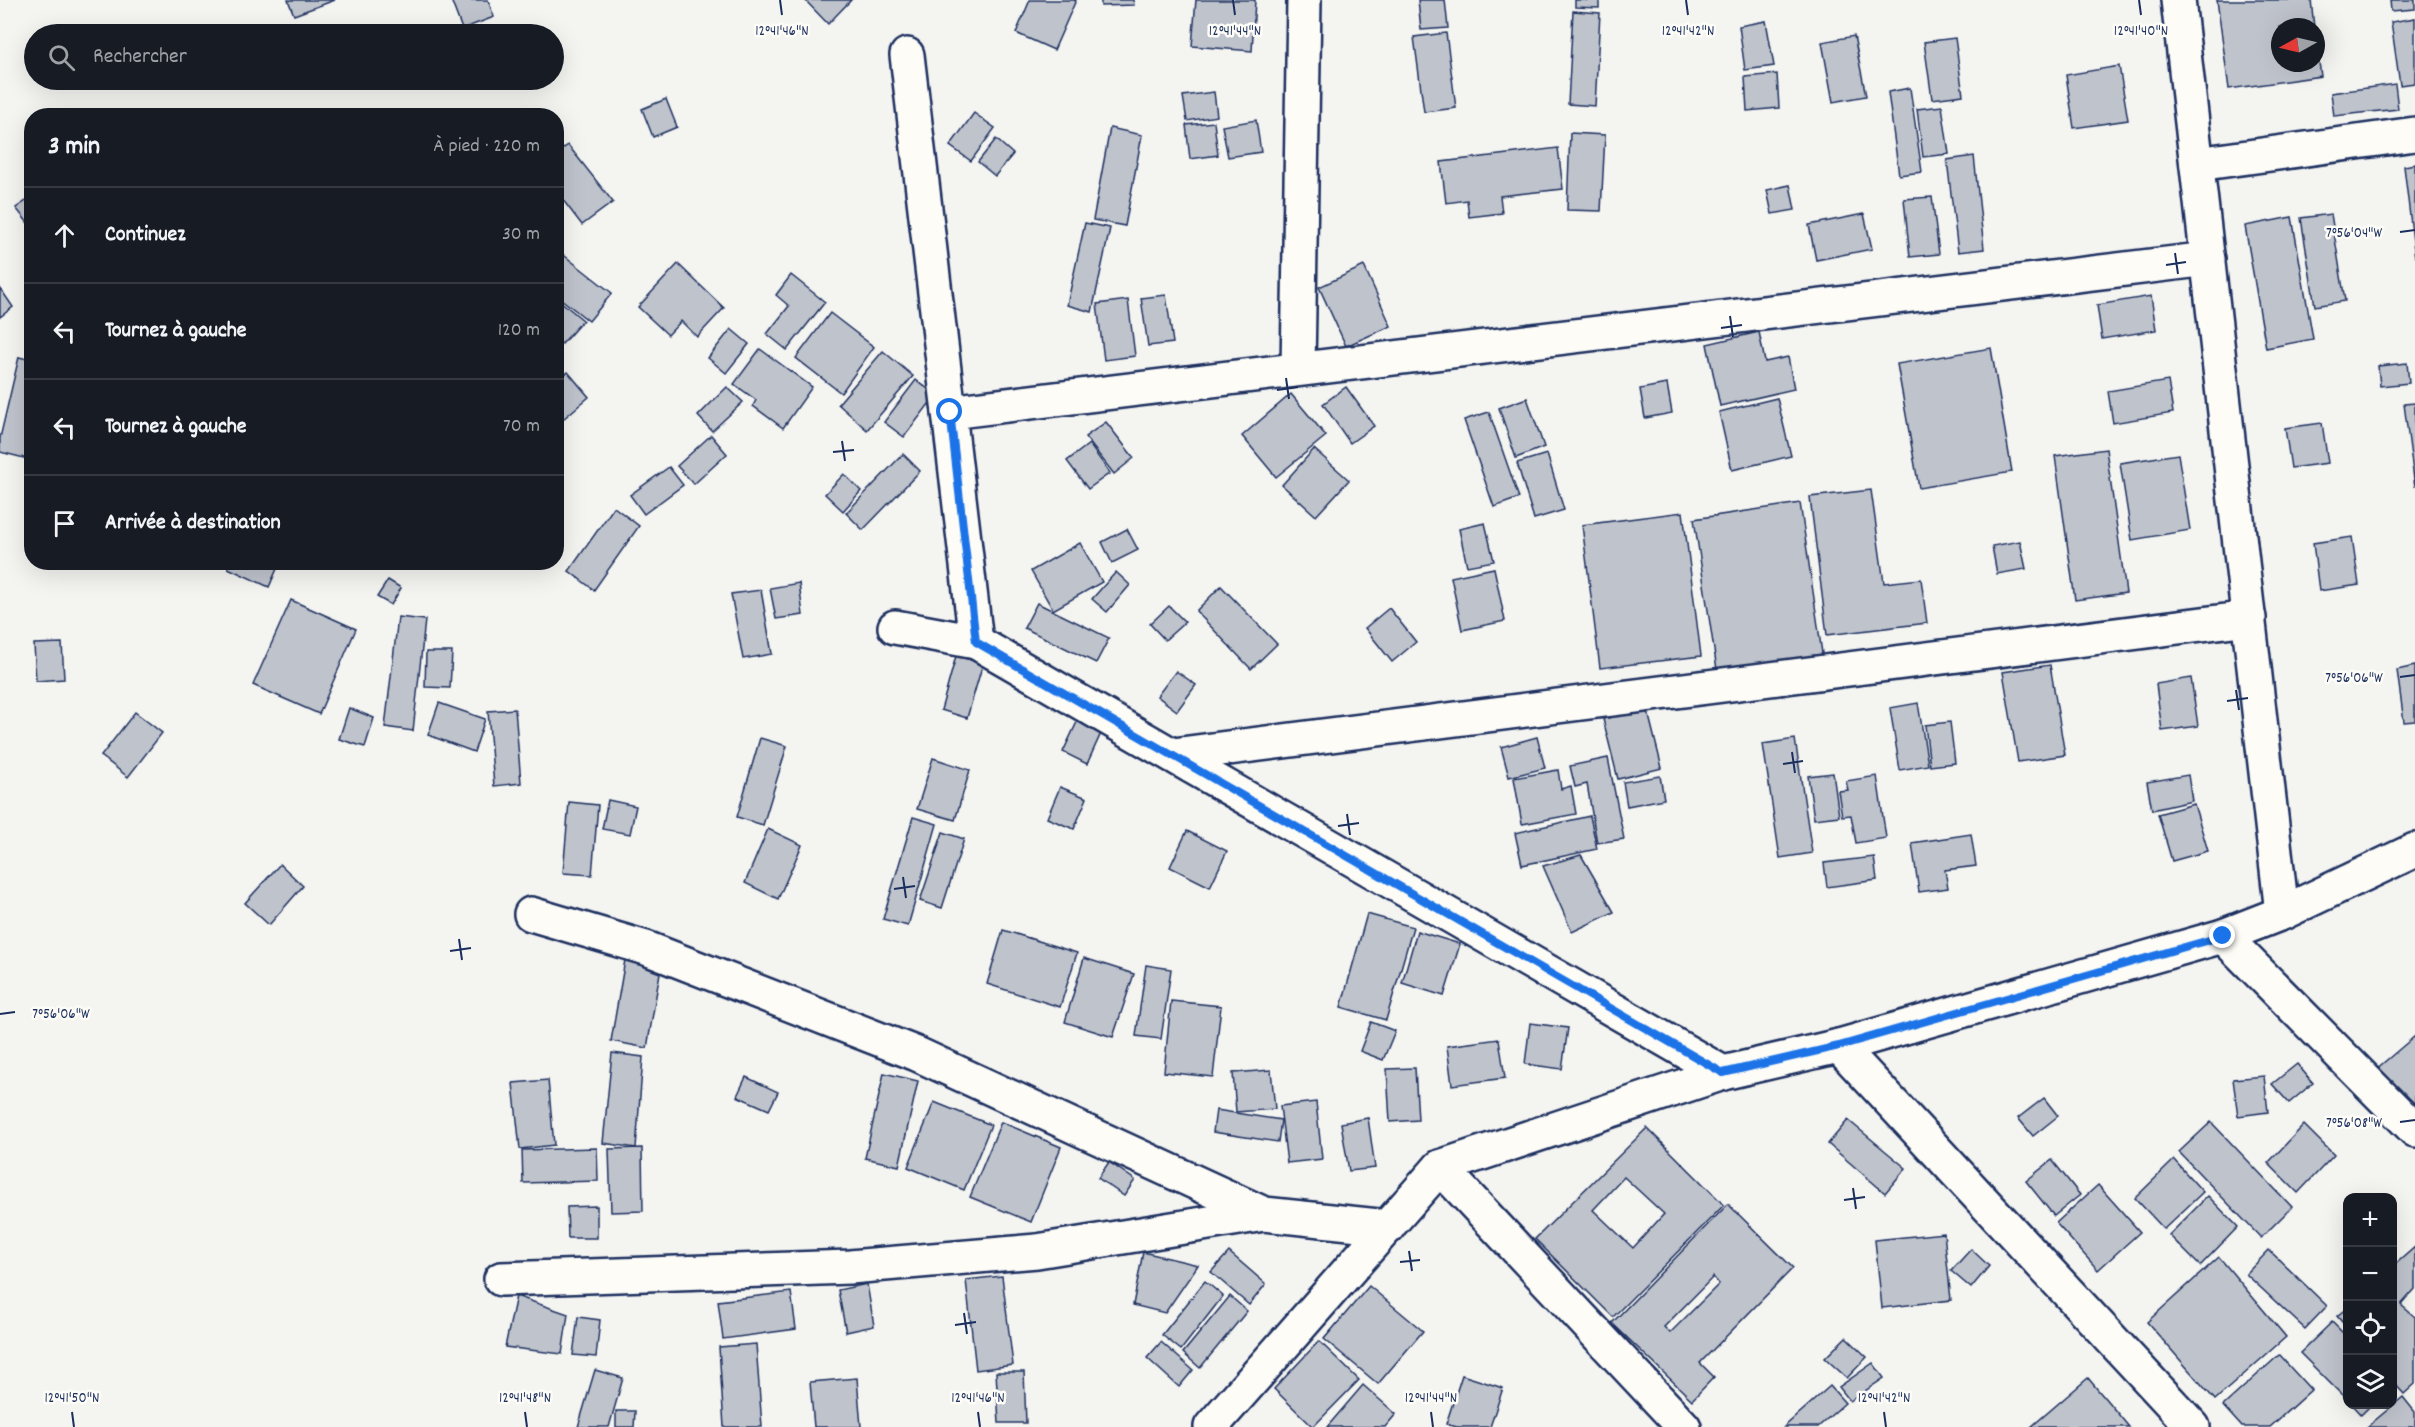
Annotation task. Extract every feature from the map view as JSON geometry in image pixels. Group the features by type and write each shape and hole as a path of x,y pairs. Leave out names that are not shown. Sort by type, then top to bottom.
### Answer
{"street":[{"path":"1298,369 1304,0"},
{"path":"2178,0 2282,913"},
{"path":"907,55 976,642"},
{"path":"2197,164 2415,134"},
{"path":"950,412 2208,259"},
{"path":"1173,755 2249,618"},
{"path":"895,627 976,642 1723,1073"},
{"path":"1211,1427 1440,1167 1723,1073 1839,1046 2223,936 2282,913 2415,850"},
{"path":"531,914 646,948 916,1054 1264,1214"},
{"path":"2223,936 2415,1130"},
{"path":"1839,1046 2193,1427"},
{"path":"1440,1167 1684,1427"},
{"path":"501,1280 850,1267 1026,1252 1264,1214 1388,1227"}],"building":[{"path":"288,0 335,0 294,15"},
{"path":"451,0 488,0 494,17 475,24 460,24"},
{"path":"805,0 851,0 828,24"},
{"path":"1030,0 1076,0 1054,50 1016,33"},
{"path":"1101,0 1133,0 1134,5 1101,6"},
{"path":"1196,0 1255,0 1252,51 1192,46"},
{"path":"1418,0 1445,0 1448,28 1421,30"},
{"path":"1575,0 1599,0 1599,8 1575,7"},
{"path":"2217,0 2311,0 2313,18 2271,18 2271,72 2320,72 2321,76 2229,89"},
{"path":"2390,0 2415,0 2415,9 2391,11"},
{"path":"1573,11 1600,13 1595,106 1568,104"},
{"path":"2415,18 2415,83 2400,85 2391,22"},
{"path":"1766,21 1774,66 1745,70 1739,26"},
{"path":"1446,33 1456,108 1424,112 1414,37"},
{"path":"1854,36 1866,96 1833,102 1822,42"},
{"path":"1955,38 1963,95 1932,99 1924,42"},
{"path":"2119,66 2128,120 2074,128 2066,75"},
{"path":"1777,74 1779,108 1747,111 1745,77"},
{"path":"2395,84 2398,109 2334,116 2331,93"},
{"path":"1910,88 1922,172 1899,175 1888,92"},
{"path":"1214,92 1217,116 1187,121 1183,96"},
{"path":"666,99 677,127 653,137 642,109"},
{"path":"1942,106 1949,154 1923,157 1917,109"},
{"path":"974,113 995,128 971,161 950,146"},
{"path":"1256,120 1261,152 1228,157 1222,126"},
{"path":"1214,122 1218,155 1190,159 1186,125"},
{"path":"1110,128 1142,135 1125,226 1093,220"},
{"path":"1570,133 1605,135 1601,211 1567,210"},
{"path":"996,139 1013,154 995,176 978,162"},
{"path":"568,145 613,202 582,225 564,201 564,148"},
{"path":"1558,148 1563,189 1500,196 1502,213 1469,217 1467,200 1446,203 1441,162"},
{"path":"1974,156 1984,249 1958,252 1947,160"},
{"path":"2415,164 2415,258 2404,166"},
{"path":"1790,185 1795,210 1772,214 1767,190"},
{"path":"1932,197 1939,254 1910,257 1904,199"},
{"path":"24,202 24,218 16,208"},
{"path":"1864,214 1872,249 1816,260 1809,225"},
{"path":"2331,214 2345,301 2315,306 2301,218"},
{"path":"2292,217 2313,339 2266,348 2245,226"},
{"path":"1085,223 1110,228 1092,312 1067,305"},
{"path":"564,255 612,293 589,321 564,301"},
{"path":"678,264 724,308 697,337 681,321 668,335 638,307"},
{"path":"1364,266 1391,326 1346,346 1319,287"},
{"path":"791,275 825,302 787,350 767,334 789,306 776,295"},
{"path":"0,288 13,307 0,317"},
{"path":"1166,295 1173,343 1148,346 1141,298"},
{"path":"2151,296 2156,330 2102,339 2097,305"},
{"path":"1128,300 1135,356 1104,360 1097,304"},
{"path":"564,304 583,320 564,342"},
{"path":"830,313 874,347 841,393 796,358"},
{"path":"731,329 749,344 726,373 708,358"},
{"path":"1759,332 1765,362 1788,357 1794,389 1720,406 1707,344"},
{"path":"1991,348 2012,472 1919,488 1897,364"},
{"path":"760,349 812,387 783,428 753,406 756,400 734,384"},
{"path":"883,351 913,376 867,430 838,404"},
{"path":"19,357 24,358 24,458 0,452 0,438"},
{"path":"2407,363 2409,383 2380,386 2378,366"},
{"path":"568,372 589,397 564,418 564,375"},
{"path":"916,380 936,395 904,437 884,422"},
{"path":"2168,381 2173,413 2113,423 2108,391"},
{"path":"1667,384 1672,413 1645,418 1640,389"},
{"path":"727,387 743,402 712,431 698,416"},
{"path":"1346,387 1374,426 1350,443 1323,404"},
{"path":"1291,394 1326,436 1276,477 1242,436"},
{"path":"1527,398 1544,447 1516,458 1499,408"},
{"path":"1777,398 1791,456 1732,470 1719,412"},
{"path":"2415,403 2415,487 2404,404"},
{"path":"1489,412 1519,498 1494,507 1464,420"},
{"path":"1106,422 1134,458 1114,474 1085,437"},
{"path":"2322,423 2328,463 2291,468 2285,428"},
{"path":"711,435 727,454 694,484 677,466"},
{"path":"1089,444 1110,473 1088,489 1067,461"},
{"path":"1314,449 1349,480 1316,516 1282,485"},
{"path":"2106,449 2126,593 2075,600 2055,456"},
{"path":"903,454 920,471 863,530 846,513"},
{"path":"1547,454 1564,510 1534,519 1517,463"},
{"path":"2178,454 2190,530 2132,540 2120,463"},
{"path":"669,467 683,485 644,514 630,495"},
{"path":"844,474 861,491 843,511 825,494"},
{"path":"1871,490 1884,583 1921,579 1927,623 1827,635 1810,497"},
{"path":"1800,503 1823,660 1718,676 1694,519"},
{"path":"614,507 639,526 594,590 569,571"},
{"path":"1683,512 1701,656 1600,668 1582,525"},
{"path":"1485,523 1494,561 1467,566 1459,529"},
{"path":"1127,529 1138,550 1112,563 1102,542"},
{"path":"2352,537 2359,585 2319,591 2313,543"},
{"path":"2020,541 2026,569 1997,574 1992,546"},
{"path":"1080,543 1102,582 1053,610 1031,571"},
{"path":"1494,568 1505,621 1462,630 1451,577"},
{"path":"232,570 276,570 269,587"},
{"path":"1116,572 1130,585 1107,612 1092,599"},
{"path":"388,580 401,588 391,605 377,597"},
{"path":"799,583 803,615 776,619 770,588"},
{"path":"1221,586 1277,644 1251,669 1196,611"},
{"path":"761,590 772,654 743,659 731,594"},
{"path":"291,600 356,629 319,714 253,685"},
{"path":"1037,603 1109,638 1096,663 1024,628"},
{"path":"1169,606 1185,622 1165,640 1150,624"},
{"path":"1389,608 1416,642 1392,662 1365,628"},
{"path":"398,617 425,620 413,731 385,727"},
{"path":"62,643 64,679 36,681 34,644"},
{"path":"426,652 452,652 450,688 425,687"},
{"path":"956,656 983,663 967,718 941,710"},
{"path":"2050,665 2065,755 2018,762 2003,672"},
{"path":"2415,666 2415,721 2404,722 2397,670"},
{"path":"1176,671 1196,685 1177,711 1157,696"},
{"path":"2191,678 2198,726 2162,731 2156,684"},
{"path":"439,703 485,719 474,752 428,735"},
{"path":"1918,703 1928,765 1900,770 1890,708"},
{"path":"349,708 374,718 365,747 339,739"},
{"path":"1647,708 1662,768 1618,779 1603,719"},
{"path":"515,709 521,783 494,786 488,711"},
{"path":"135,712 162,733 128,777 101,756"},
{"path":"1078,720 1102,731 1087,764 1063,752"},
{"path":"1950,722 1955,763 1930,766 1925,725"},
{"path":"1537,737 1545,768 1509,777 1501,747"},
{"path":"760,738 787,746 763,825 737,817"},
{"path":"1795,739 1812,853 1780,858 1763,744"},
{"path":"933,758 970,770 955,820 917,809"},
{"path":"1608,758 1624,839 1597,843 1587,784 1575,787 1570,766"},
{"path":"1558,770 1561,789 1571,786 1576,814 1522,824 1514,778"},
{"path":"1833,773 1839,816 1814,819 1808,776"},
{"path":"2188,775 2192,801 2152,810 2147,782"},
{"path":"1660,776 1664,799 1627,806 1623,782"},
{"path":"1877,776 1886,838 1856,843 1851,815 1842,816 1838,791 1848,790 1846,781"},
{"path":"1060,787 1087,798 1074,829 1047,818"},
{"path":"608,800 636,806 630,834 602,829"},
{"path":"569,802 598,805 592,875 563,873"},
{"path":"2194,804 2208,851 2172,861 2158,814"},
{"path":"1590,816 1597,849 1522,865 1515,833"},
{"path":"913,817 937,824 908,926 883,919"},
{"path":"768,829 802,845 778,899 745,883"},
{"path":"1187,831 1227,851 1210,887 1170,867"},
{"path":"943,832 964,839 942,908 920,901"},
{"path":"1971,834 1976,866 1945,870 1948,888 1919,892 1912,843"},
{"path":"1581,855 1614,912 1572,932 1543,866"},
{"path":"1874,857 1877,880 1827,887 1824,863"},
{"path":"280,864 303,886 269,925 245,903"},
{"path":"1367,914 1413,927 1386,1020 1341,1007"},
{"path":"1003,930 1077,953 1060,1007 987,984"},
{"path":"1417,931 1460,944 1444,996 1402,983"},
{"path":"1084,958 1134,974 1113,1037 1065,1022"},
{"path":"625,960 661,967 647,1048 611,1041"},
{"path":"1146,965 1171,969 1161,1039 1136,1036"},
{"path":"1171,1001 1221,1006 1213,1077 1164,1072"},
{"path":"1371,1022 1395,1031 1383,1060 1360,1051"},
{"path":"1530,1023 1568,1028 1562,1069 1525,1064"},
{"path":"2415,1036 2415,1112 2375,1070"},
{"path":"1499,1039 1505,1078 1452,1085 1447,1046"},
{"path":"612,1053 643,1057 636,1148 603,1143"},
{"path":"2297,1064 2313,1083 2289,1103 2272,1084"},
{"path":"1415,1068 1418,1120 1390,1122 1387,1069"},
{"path":"1271,1070 1275,1109 1236,1112 1233,1073"},
{"path":"884,1073 918,1081 899,1166 865,1158"},
{"path":"2264,1076 2268,1112 2238,1116 2233,1079"},
{"path":"746,1077 778,1092 769,1110 737,1096"},
{"path":"548,1080 554,1145 520,1149 513,1083"},
{"path":"2044,1098 2058,1116 2033,1136 2018,1118"},
{"path":"934,1102 991,1125 964,1190 908,1167"},
{"path":"1316,1102 1322,1159 1287,1163 1280,1106"},
{"path":"1216,1110 1281,1120 1278,1142 1213,1132"},
{"path":"1368,1118 1375,1168 1349,1171 1341,1123"},
{"path":"1848,1120 1906,1168 1885,1193 1828,1144"},
{"path":"1001,1122 1061,1147 1031,1222 970,1197"},
{"path":"2211,1122 2292,1207 2261,1238 2179,1152"},
{"path":"2304,1125 2334,1155 2298,1193 2268,1163"},
{"path":"1647,1128 1724,1205 1613,1317 1535,1239","holes":["1624,1177 1664,1214 1633,1248 1593,1210"]},
{"path":"597,1148 598,1181 523,1183 522,1150"},
{"path":"642,1148 643,1211 611,1212 609,1149"},
{"path":"2052,1160 2080,1195 2054,1216 2026,1181"},
{"path":"2174,1160 2203,1192 2164,1229 2135,1198"},
{"path":"1109,1162 1135,1180 1124,1196 1098,1178"},
{"path":"2098,1185 2140,1232 2098,1270 2056,1223"},
{"path":"2208,1196 2238,1227 2200,1266 2169,1235"},
{"path":"1728,1204 1793,1268 1700,1363 1714,1377 1692,1400 1612,1323","holes":["1713,1277 1719,1284 1670,1333 1664,1327"]},
{"path":"597,1206 597,1238 568,1238 567,1207"},
{"path":"1944,1233 1951,1300 1882,1308 1875,1240"},
{"path":"2415,1247 2415,1289 2401,1305 2415,1317 2415,1384 2404,1394 2397,1386 2397,1263"},
{"path":"1971,1249 1989,1266 1971,1288 1951,1271"},
{"path":"2269,1250 2327,1306 2305,1329 2246,1274"},
{"path":"1143,1252 1198,1265 1165,1313 1133,1305"},
{"path":"1229,1252 1266,1284 1249,1305 1211,1272"},
{"path":"2219,1257 2286,1337 2215,1400 2147,1322"},
{"path":"1002,1276 1013,1365 976,1370 966,1280"},
{"path":"1205,1281 1223,1296 1181,1350 1162,1335"},
{"path":"867,1284 874,1326 846,1332 838,1290"},
{"path":"1369,1286 1423,1331 1378,1384 1324,1339"},
{"path":"791,1292 796,1329 723,1339 718,1301"},
{"path":"516,1296 568,1314 562,1354 505,1347"},
{"path":"1230,1296 1247,1311 1200,1368 1183,1353"},
{"path":"2343,1311 2343,1323 2337,1316"},
{"path":"578,1317 600,1320 596,1357 573,1355"},
{"path":"2332,1322 2343,1333 2343,1396 2300,1353"},
{"path":"1846,1337 1867,1357 1847,1378 1825,1358"},
{"path":"1319,1341 1359,1380 1313,1427 1274,1389"},
{"path":"1161,1342 1193,1370 1179,1387 1147,1358"},
{"path":"756,1344 762,1427 724,1427 719,1347"},
{"path":"2279,1355 2311,1390 2270,1427 2242,1427 2223,1406"},
{"path":"1873,1363 1884,1378 1850,1401 1839,1387"},
{"path":"595,1370 623,1378 609,1427 578,1427"},
{"path":"996,1372 1024,1372 1026,1423 999,1423"},
{"path":"1462,1375 1503,1388 1490,1427 1457,1427 1446,1424"},
{"path":"857,1378 861,1427 814,1427 810,1382"},
{"path":"2088,1378 2129,1427 2031,1427"},
{"path":"1363,1385 1396,1414 1385,1427 1327,1427"},
{"path":"1830,1386 1845,1403 1818,1427 1784,1427"},
{"path":"2403,1397 2415,1412 2415,1427 2367,1427 2389,1409 2397,1409 2397,1402"},
{"path":"2356,1409 2367,1409 2361,1415"},
{"path":"616,1411 635,1411 634,1427 616,1427"}],"route":[{"path":"950,412 976,642 1723,1073 1839,1046 2223,936"}]}
